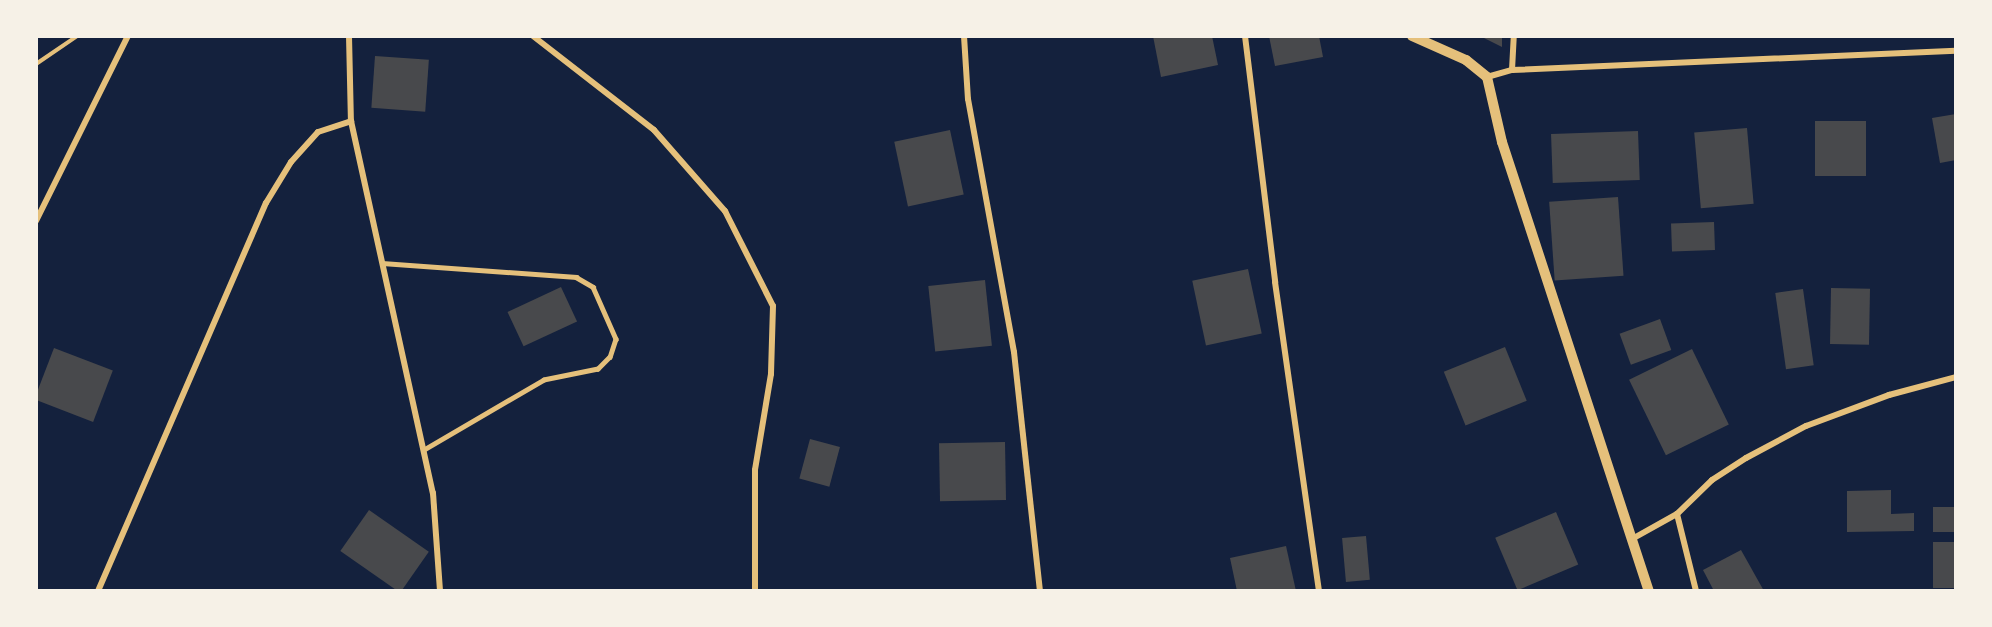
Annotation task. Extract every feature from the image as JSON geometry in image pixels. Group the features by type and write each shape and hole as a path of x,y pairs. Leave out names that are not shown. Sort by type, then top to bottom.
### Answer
{"street":[{"path":"36,221 128,36"},
{"path":"349,36 351,121 433,493 440,591"},
{"path":"533,36 654,130 725,211 772,306 771,374 755,470 755,591"},
{"path":"964,36 968,99 1014,352 1040,591"},
{"path":"1245,36 1275,282 1319,591"},
{"path":"1412,36 1466,60 1486,77 1502,142 1649,591"},
{"path":"1512,70 1514,36"},
{"path":"1486,77 1512,70 1956,51"},
{"path":"98,591 266,203 291,162 318,132 351,121"},
{"path":"1632,539 1677,514 1712,480 1806,426 1889,395 1956,377"},
{"path":"1677,514 1696,591"}],"lane":[{"path":"382,263 576,277 593,287 616,339 610,357 598,369 544,380 424,450"}],"path":[{"path":"36,64 77,36"}],"building":[{"path":"1153,36 1212,36 1218,65 1161,77"},
{"path":"1269,36 1319,36 1323,57 1275,66"},
{"path":"1480,36 1502,36 1502,47"},
{"path":"375,56 429,60 425,112 371,108"},
{"path":"1956,114 1956,160 1940,163 1932,118"},
{"path":"1815,121 1866,121 1866,176 1815,176"},
{"path":"1747,128 1754,204 1701,208 1694,133"},
{"path":"950,130 964,195 908,206 894,142"},
{"path":"1638,131 1640,180 1553,183 1551,134"},
{"path":"1618,197 1624,276 1555,281 1549,202"},
{"path":"1714,222 1715,250 1672,251 1671,224"},
{"path":"1248,269 1262,334 1206,345 1192,281"},
{"path":"985,280 992,346 935,352 928,286"},
{"path":"561,287 577,321 524,346 508,312"},
{"path":"1831,288 1870,289 1869,345 1830,344"},
{"path":"1803,289 1814,365 1786,369 1775,293"},
{"path":"1660,319 1671,350 1631,365 1620,334"},
{"path":"1505,347 1527,401 1466,426 1444,372"},
{"path":"54,348 113,371 93,422 36,400"},
{"path":"1692,349 1729,424 1666,455 1629,380"},
{"path":"810,439 840,447 829,487 799,479"},
{"path":"1005,442 1006,500 940,501 939,443"},
{"path":"1891,490 1891,514 1914,513 1914,531 1847,532 1847,491"},
{"path":"1933,507 1956,507 1956,532 1933,532"},
{"path":"369,510 429,552 401,591 398,591 340,551"},
{"path":"1556,512 1578,564 1518,590 1495,538"},
{"path":"1366,536 1370,580 1346,582 1342,538"},
{"path":"1933,542 1956,542 1956,588 1933,588"},
{"path":"1286,546 1296,591 1237,591 1230,558"},
{"path":"1741,550 1764,591 1714,591 1703,570"}]}
